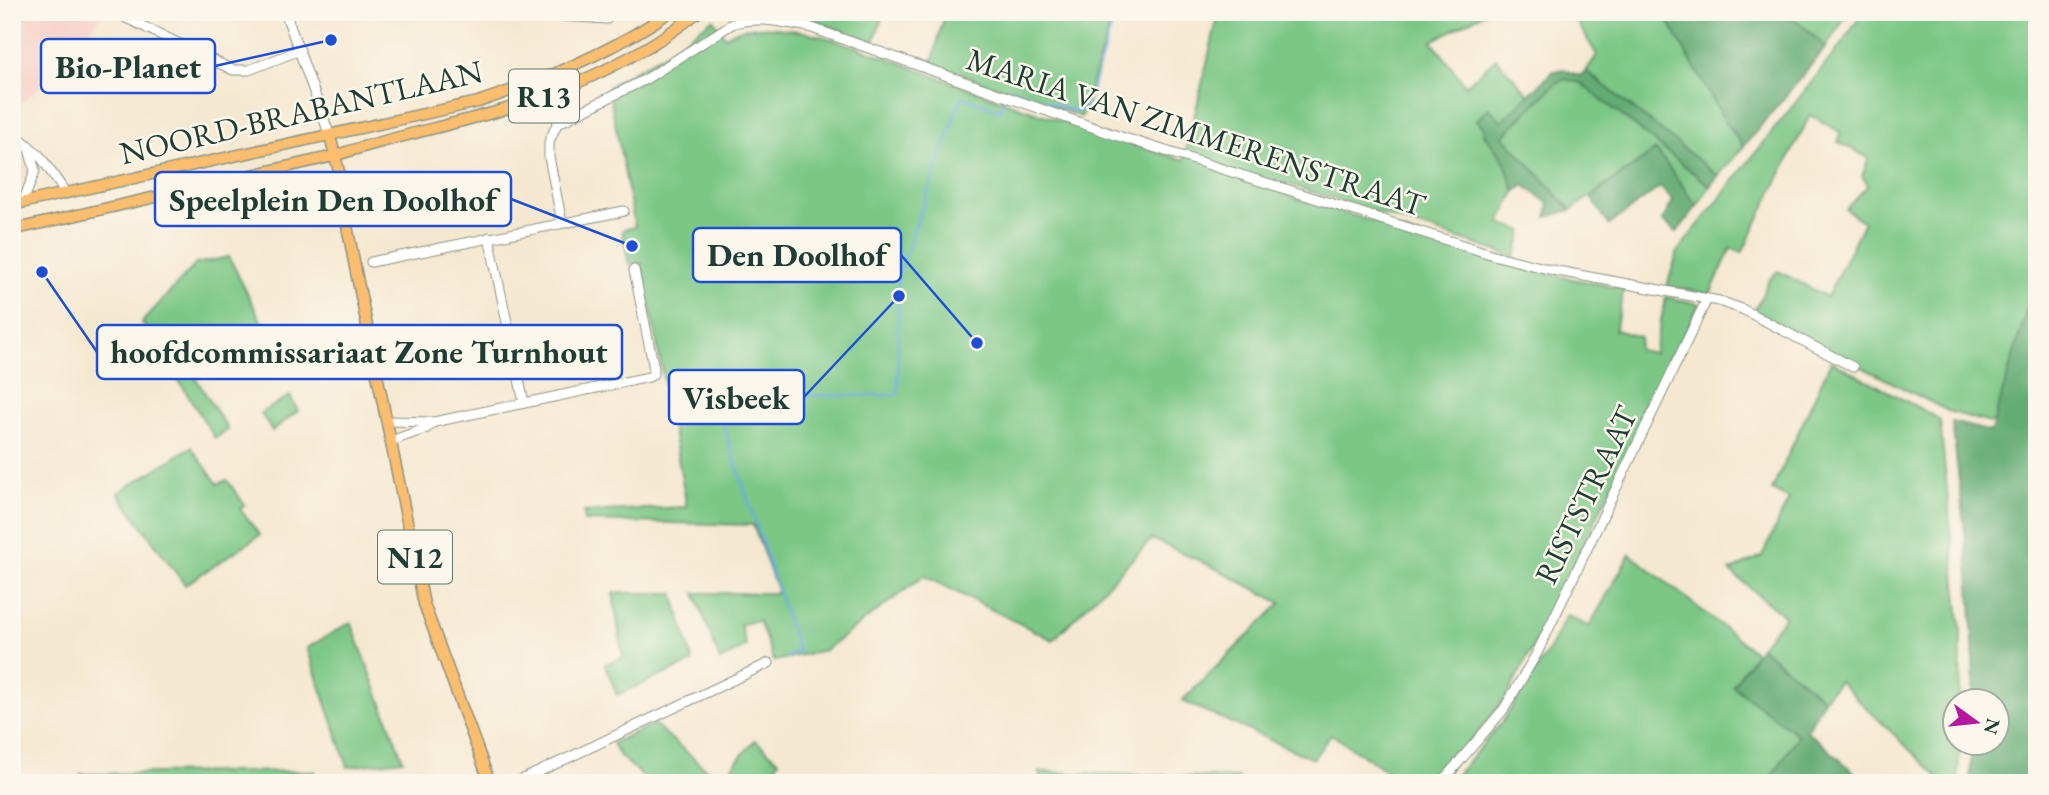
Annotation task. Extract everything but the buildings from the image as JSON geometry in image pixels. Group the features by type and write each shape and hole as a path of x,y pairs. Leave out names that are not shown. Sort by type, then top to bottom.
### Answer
{"main road":[{"name":"NOORD-BRABANTLAAN","path":"18,204 478,102 532,84 631,37 670,12"},
{"name":"NOORD-BRABANTLAAN","path":"12,230 334,156 549,94 614,64 678,28 698,12"},
{"name":"N12","path":"330,136 344,191 346,222 424,604 490,783"}],"street":[{"path":"114,12 233,69 248,69 300,50"},
{"path":"285,12 330,136"},
{"path":"531,12 530,14 607,19 611,12"},
{"name":"MARIA VAN ZIMMERENSTRAAT","path":"562,223 549,157 549,142 557,124 646,79 732,24 741,20 773,22 809,27 831,34 1112,134 1497,256 1552,270 1707,299"},
{"path":"12,131 40,156 65,192"},
{"path":"18,204 35,171 27,143"},
{"path":"371,262 624,211"},
{"path":"489,237 524,403"},
{"path":"387,421 434,422 649,377 654,369 634,270"},
{"path":"1707,299 1719,300 1742,309 1853,367"},
{"name":"RISTSTRAAT","path":"1441,783 1504,709 1537,653 1707,299"},
{"path":"391,441 428,428 434,422"},
{"path":"514,783 769,663"}],"shaded area":[{"path":"12,12 102,14 54,76 12,110"},
{"path":"12,142 26,153 29,168 26,185 19,195 12,197"}],"green space":[{"path":"808,12 884,12 874,42 804,17"},
{"path":"945,12 1136,12 1134,27 1111,22 1081,117 932,64"},
{"path":"1219,12 1486,12 1432,41 1466,86 1496,58 1529,95 1502,122 1486,129 1484,134 1505,162 1515,192 1500,223 1523,231 1515,257 1284,183 1282,194 1538,272 1624,289 1615,330 1640,337 1638,350 1654,353 1666,297 1699,304 1553,609 1507,696 1437,783 1405,783 1331,734 1313,759 1182,701 1281,603 1152,539 1053,640 924,576 825,650 774,661 759,621 740,624 746,646 720,661 695,593 778,593 753,525 584,521 584,512 687,507 642,263 629,264 622,230 635,227 608,86 672,49 713,19 725,37 754,27 786,29 848,44 977,92 1184,160"},
{"path":"1571,12 1663,12 1728,126 1744,146 1718,176 1586,71 1597,55"},
{"path":"1663,12 1787,12 1826,47 1744,146 1728,126"},
{"path":"1787,12 1849,12 1826,47"},
{"path":"1863,12 2037,12 2037,275 1994,424 1948,411 1754,312 1769,280 1778,271 1827,297 1864,222 1846,209 1868,185 1862,176 1869,158 1838,142 1840,132 1810,115 1742,253 1731,248 1710,294 1667,286 1678,251 1844,41"},
{"path":"1563,69 1580,76 1586,71 1718,176 1710,186 1581,83 1566,79 1557,82 1503,136 1571,210 1547,217 1549,204 1524,185 1515,192 1505,162 1477,120 1488,108 1502,121 1552,72"},
{"path":"1566,79 1581,83 1710,186 1697,206 1656,150 1571,210 1503,136 1557,82"},
{"path":"1656,150 1697,206 1677,232 1662,221 1673,201 1660,187 1609,225 1591,197"},
{"path":"229,257 267,333 195,377 228,430 215,438 142,322 196,264"},
{"path":"2037,275 2037,783 1970,783 1971,756 2010,756 2010,686 1973,686 1971,596 1952,422 1991,432"},
{"path":"1831,361 1940,421 1961,632 1960,686 1940,686 1940,756 1959,756 1958,783 1944,783 1839,681 1824,699 1760,647 1785,617 1730,571 1762,556 1789,499 1772,490"},
{"path":"290,396 298,411 272,431 261,413"},
{"path":"191,447 218,484 227,480 245,505 240,509 260,535 185,585 118,493"},
{"path":"1630,554 1756,653 1733,686 1798,735 1768,783 1450,783 1503,721 1547,653 1567,615 1589,627"},
{"path":"613,593 673,593 693,662 617,695 605,664 623,658"},
{"path":"351,622 403,760 348,767 307,648"},
{"path":"1760,647 1824,699 1807,731 1867,783 1768,783 1798,735 1733,686"},
{"path":"654,724 720,781 755,740 779,761 765,783 650,783 620,756 612,743"},
{"path":"315,771 315,783 77,783 80,782 80,774"},
{"path":"1039,772 1238,778 1242,783 1041,783"}],"waterway":[{"path":"1006,93 1008,88 1071,110 1085,111 1116,12"},
{"path":"786,657 798,652 715,400 718,396 898,393 898,275 962,97 1000,110 1004,99"}],"place":[{"name":"Bio-Planet","path":"331,40"},
{"name":"Speelplein Den Doolhof","path":"632,246"},
{"name":"hoofdcommissariaat Zone Turnhout","path":"42,272"},
{"name":"Visbeek","path":"899,296"},
{"name":"Den Doolhof","path":"977,343"}]}
